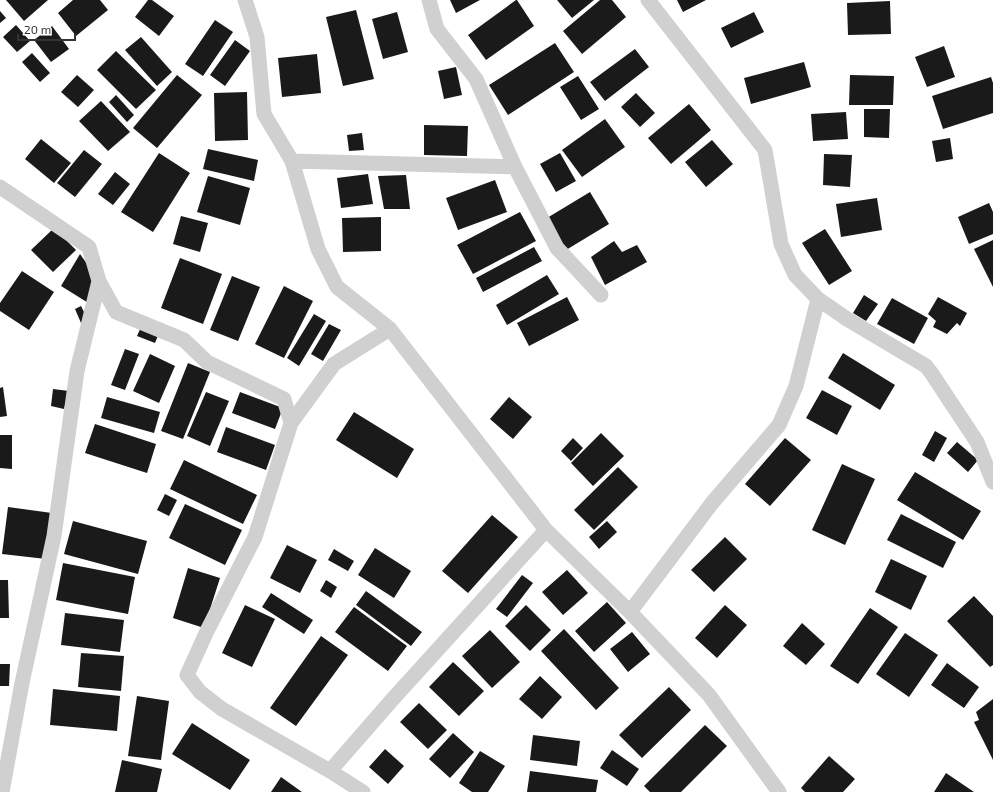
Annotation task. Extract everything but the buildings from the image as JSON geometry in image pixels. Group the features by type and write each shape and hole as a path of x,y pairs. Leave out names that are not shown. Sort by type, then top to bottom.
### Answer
{"street":[{"path":"245,0 257,37 264,114 292,161 318,249 337,287 390,329 546,530 630,612 709,695 779,792"},
{"path":"429,0 437,29 476,79 515,167 557,248 601,295"},
{"path":"648,0 765,150 780,244 795,275 818,299 847,319 926,366 977,442 993,482"},
{"path":"292,161 515,167"},
{"path":"0,187 89,247 99,281 116,312 184,340 207,362 284,399 291,423"},
{"path":"2,792 22,683 54,536 77,371 99,281"},
{"path":"630,612 712,503 779,425 796,386 818,299"},
{"path":"363,792 222,709 200,692 187,675 206,631 255,536 291,423 334,364 390,329"},
{"path":"330,772 391,701 546,530"}]}
